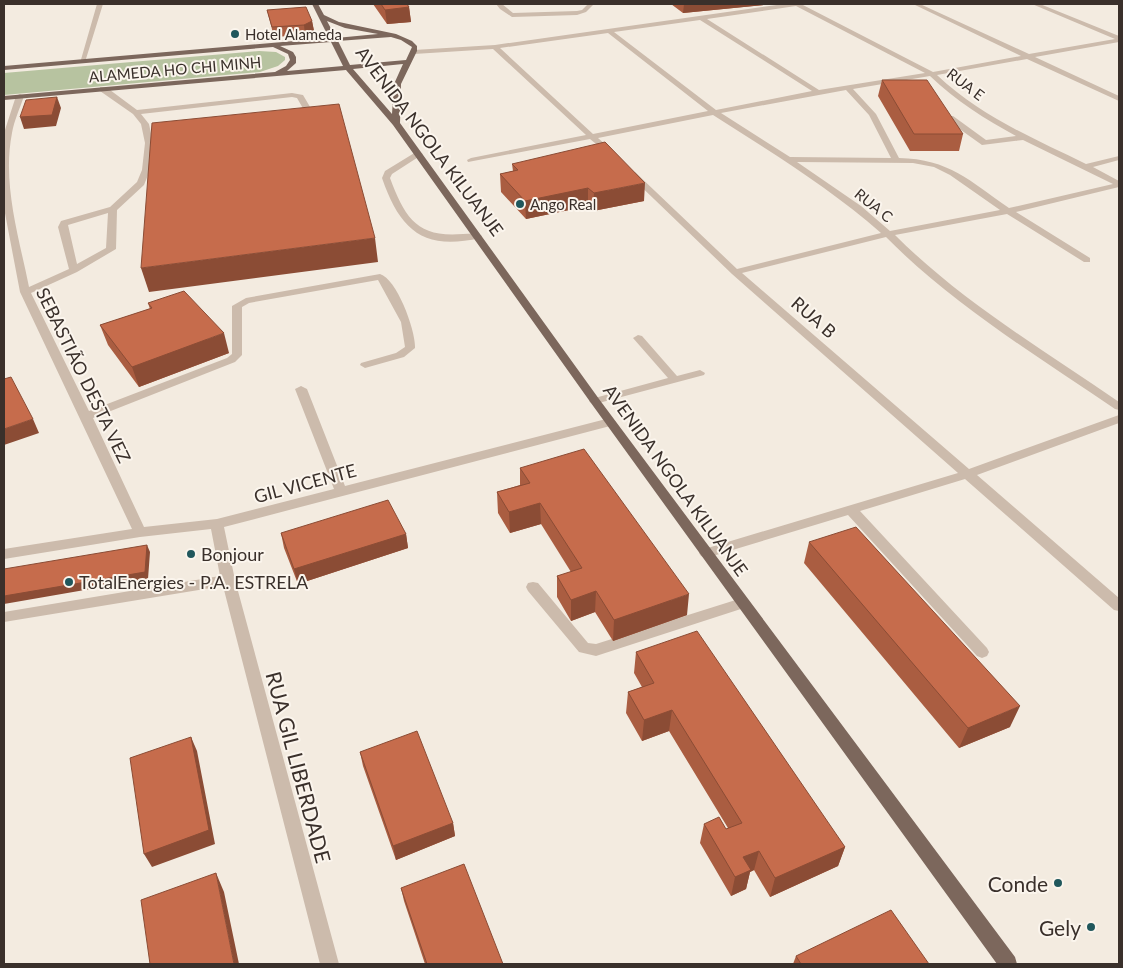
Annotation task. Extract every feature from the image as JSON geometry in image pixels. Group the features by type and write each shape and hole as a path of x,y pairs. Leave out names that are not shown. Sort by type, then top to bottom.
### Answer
{"main road":[{"name":"AVENIDA NGOLA KILUANJE","path":"316,4 348,68 396,122 610,422 1008,964"},
{"path":"320,15 345,26 408,40 414,48 414,52 397,86 396,122"},
{"name":"ALAMEDA HO CHI MINH","path":"4,68 391,35"},
{"path":"268,46 292,53 294,58 289,67 269,74"},
{"name":"ALAMEDA HO CHI MINH","path":"4,98 408,62"}],"street":[{"path":"82,62 100,4"},
{"path":"499,4 510,14 519,15 578,13 584,11 591,4"},
{"path":"414,52 495,46 796,4"},
{"name":"RUA E","path":"796,4 932,74 944,87 967,104 1025,137 1086,166 1119,185"},
{"path":"916,4 1119,98"},
{"path":"1035,4 1119,39"},
{"path":"700,17 818,92"},
{"name":"RUA C","path":"608,30 714,112 788,159 858,208 919,265 956,295 1119,408"},
{"path":"471,160 818,92 932,74 1119,39"},
{"name":"RUA B","path":"495,46 592,135 735,272 1119,606"},
{"path":"848,87 872,114 896,161"},
{"path":"74,270 63,227 64,223 113,209 141,183 146,170 149,144 145,124 136,112 103,89"},
{"path":"136,112 292,94 300,97 315,123 306,128"},
{"name":"SEBASTIÃO DESTA VEZ","path":"20,96 8,133 5,164 5,197 24,292 86,416 140,532"},
{"path":"298,109 308,108"},
{"path":"950,118 985,143 1025,137"},
{"path":"145,124 154,123"},
{"path":"149,144 159,142"},
{"path":"419,154 388,173 386,178 404,216 429,236 453,238 478,236"},
{"path":"1086,166 1119,158"},
{"path":"788,159 896,161 936,165 953,173 1008,211 1087,260"},
{"path":"735,272 888,234 1008,211 1119,185"},
{"path":"24,292 74,270 111,249 113,209"},
{"path":"86,416 231,360 236,355 237,306 242,303 380,277 384,280 408,328 411,341 410,348 400,355 365,365"},
{"path":"638,338 675,380"},
{"path":"595,401 700,373"},
{"path":"300,389 341,492"},
{"path":"706,553 968,474 1119,419"},
{"name":"GIL VICENTE","path":"4,554 140,532 217,524 610,422"},
{"path":"850,509 982,652"},
{"name":"RUA GIL LIBERDADE","path":"217,524 228,580 330,964"},
{"path":"4,617 228,580"},
{"path":"533,587 584,648 596,650 742,603"}],"green space":[{"path":"259,51 276,52 285,57 285,60 278,66 260,72 4,95 4,73"}],"building":[{"path":"381,4 407,4 409,7 385,10"},
{"path":"306,7 312,21 304,25 272,27 267,10"},
{"path":"882,80 927,80 963,134 914,134"},
{"path":"57,97 52,115 20,117 26,100"},
{"path":"339,104 375,238 141,268 152,123"},
{"path":"605,142 645,183 594,193 588,188 525,201 500,174 518,170 512,164"},
{"path":"184,291 224,333 132,367 100,325 152,308 148,303"},
{"path":"11,377 33,419 4,429 4,379"},
{"path":"584,449 689,594 614,620 596,591 571,600 557,576 582,568 540,503 509,512 497,492 530,483 520,468"},
{"path":"388,500 406,534 294,569 281,533"},
{"path":"856,527 1020,706 968,728 809,542"},
{"path":"147,545 145,572 4,596 4,569"},
{"path":"697,631 845,847 775,878 759,851 743,857 751,870 735,877 704,824 719,817 726,829 742,823 672,710 644,720 628,692 654,683 636,652"},
{"path":"417,731 453,823 393,846 360,752"},
{"path":"191,737 209,830 144,854 130,758"},
{"path":"464,864 503,964 427,964 401,888"},
{"path":"216,873 234,964 150,964 141,900"},
{"path":"891,910 929,964 801,964 796,956"}],"place":[{"name":"Hotel Alameda","path":"235,34"},
{"name":"Ango Real","path":"520,204"},
{"name":"Bonjour","path":"191,554"},
{"name":"TotalEnergies - P.A. ESTRELA","path":"69,582"},
{"name":"Conde","path":"1058,883"},
{"name":"Gely","path":"1091,927"}]}
